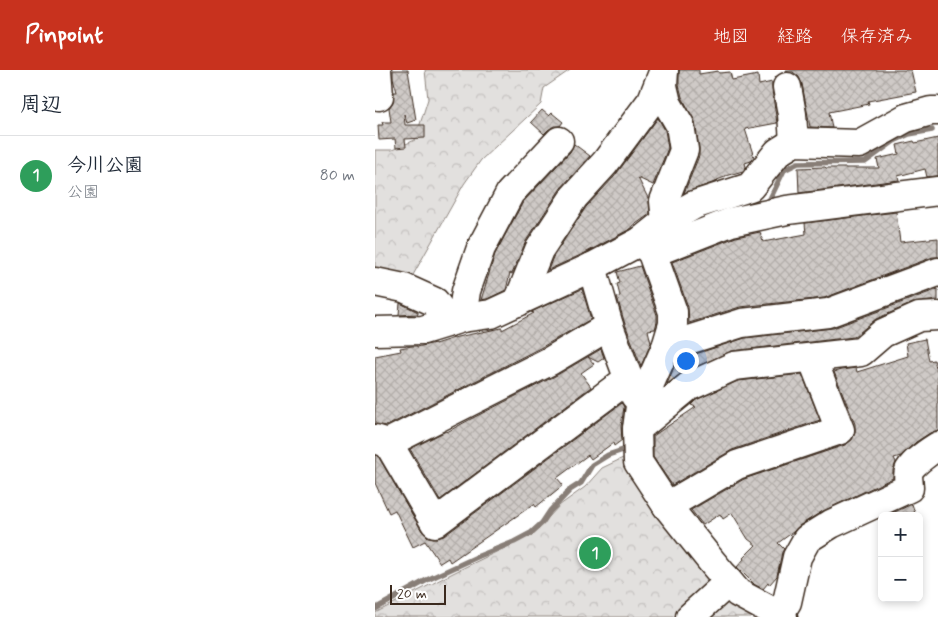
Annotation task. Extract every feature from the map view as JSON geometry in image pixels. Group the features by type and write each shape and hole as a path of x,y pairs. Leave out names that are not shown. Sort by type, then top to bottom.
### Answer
{"street":[{"path":"664,70 663,86 667,102 680,126 684,150 664,201 666,221"},
{"path":"518,302 539,250 573,197 605,164 652,100 664,70"},
{"path":"787,88 792,114 794,142"},
{"path":"647,247 666,221 694,205 751,187 778,152 794,142 859,144 906,118 938,111"},
{"path":"456,320 481,248 510,193 559,141"},
{"path":"376,334 423,330 456,320 491,314 592,267 647,247 731,222 778,212 938,192"},
{"path":"639,418 673,324 673,312 647,247"},
{"path":"592,267 609,326 629,379 639,418 638,462 667,506 738,593 781,616 787,602 797,557 807,539 831,524 909,488 909,471 914,464 938,446"},
{"path":"666,347 742,323 828,313 938,272"},
{"path":"375,282 404,288 435,302 456,320"},
{"path":"639,418 687,387 734,366 861,352 883,333 919,317 938,316"},
{"path":"609,326 550,361 381,441 435,523 629,379"},
{"path":"667,506 737,465 840,430 812,358"},
{"path":"690,617 722,588 725,577"}],"green space":[{"path":"425,70 570,70 544,88 541,104 481,160 464,184 408,284 375,278 375,150 392,150 415,140 428,99"},
{"path":"625,457 774,617 375,617 375,613 533,534 560,505 585,487 602,468"}],"building":[{"path":"393,70 408,70 416,120 407,123 404,114 405,125 425,125 425,138 405,139 406,147 396,148 395,139 379,140 378,125 383,125 382,122 391,122 389,108 393,102 394,92 397,92"},
{"path":"679,70 699,70 699,74 718,71 719,73 730,72 732,80 758,75 759,85 772,82 777,123 745,129 754,157 751,161 745,163 746,167 743,171 725,176 718,181 684,193 699,156 699,148 695,122 682,97 679,85"},
{"path":"786,70 911,70 916,92 868,101 869,104 829,112 832,128 810,127 802,84 799,77 793,72 787,72"},
{"path":"542,110 549,116 552,113 563,122 560,126 554,126 544,134 531,122"},
{"path":"658,118 665,130 668,148 653,185 638,178 649,200 650,214 632,228 548,270 553,257 586,207 614,177"},
{"path":"938,138 938,176 927,177 925,169 898,176 899,180 799,193 798,168 879,168 877,159 899,154 897,145"},
{"path":"574,144 590,156 561,188 526,241 512,274 510,273 506,290 481,300 495,254 523,202 570,152"},
{"path":"896,212 900,242 938,238 938,257 933,257 824,298 740,307 689,323 688,307 672,262 736,237 760,232 763,242 806,234 805,223"},
{"path":"640,266 657,315 655,329 648,330 651,343 641,366 617,297 620,296 617,284 620,283 617,272"},
{"path":"582,289 591,319 542,347 387,426 375,424 375,356 401,351 400,348 435,344 457,337 502,328 502,330 534,313 531,312"},
{"path":"938,289 938,300 913,303 876,319 854,337 732,351 682,373 667,384 677,360 745,338 833,328"},
{"path":"400,303 418,312 418,314 399,315"},
{"path":"925,339 929,361 934,360 938,374 938,430 916,442 901,456 894,458 896,462 893,478 823,511 799,526 778,543 784,549 777,576 763,589 755,585 737,567 756,545 748,539 732,513 723,519 720,514 703,525 691,510 744,479 845,445 852,440 855,433 855,424 834,372 856,368 857,372 908,356 906,343"},
{"path":"601,349 604,358 598,362 588,357 594,364 581,373 591,387 440,500 410,449 557,375"},
{"path":"802,374 820,420 732,450 672,485 653,457 653,436 696,407 691,405 696,400 738,381"},
{"path":"622,403 624,407 621,427 622,440 614,446 613,443 591,459 588,455 557,478 563,485 536,507 534,504 450,562 448,558 440,563 425,541 413,547 395,510 389,513 375,483 375,455 378,456 422,531 428,537 437,538 444,536"},
{"path":"912,504 915,512 895,512"}],"waterway":[{"path":"763,203 769,201 784,170 798,163 865,162 894,141 909,134 932,130"},
{"path":"375,609 427,580 531,533 570,490 581,483 592,465 608,455 623,450"}],"place":[{"name":"今川公園","path":"595,553"}]}
